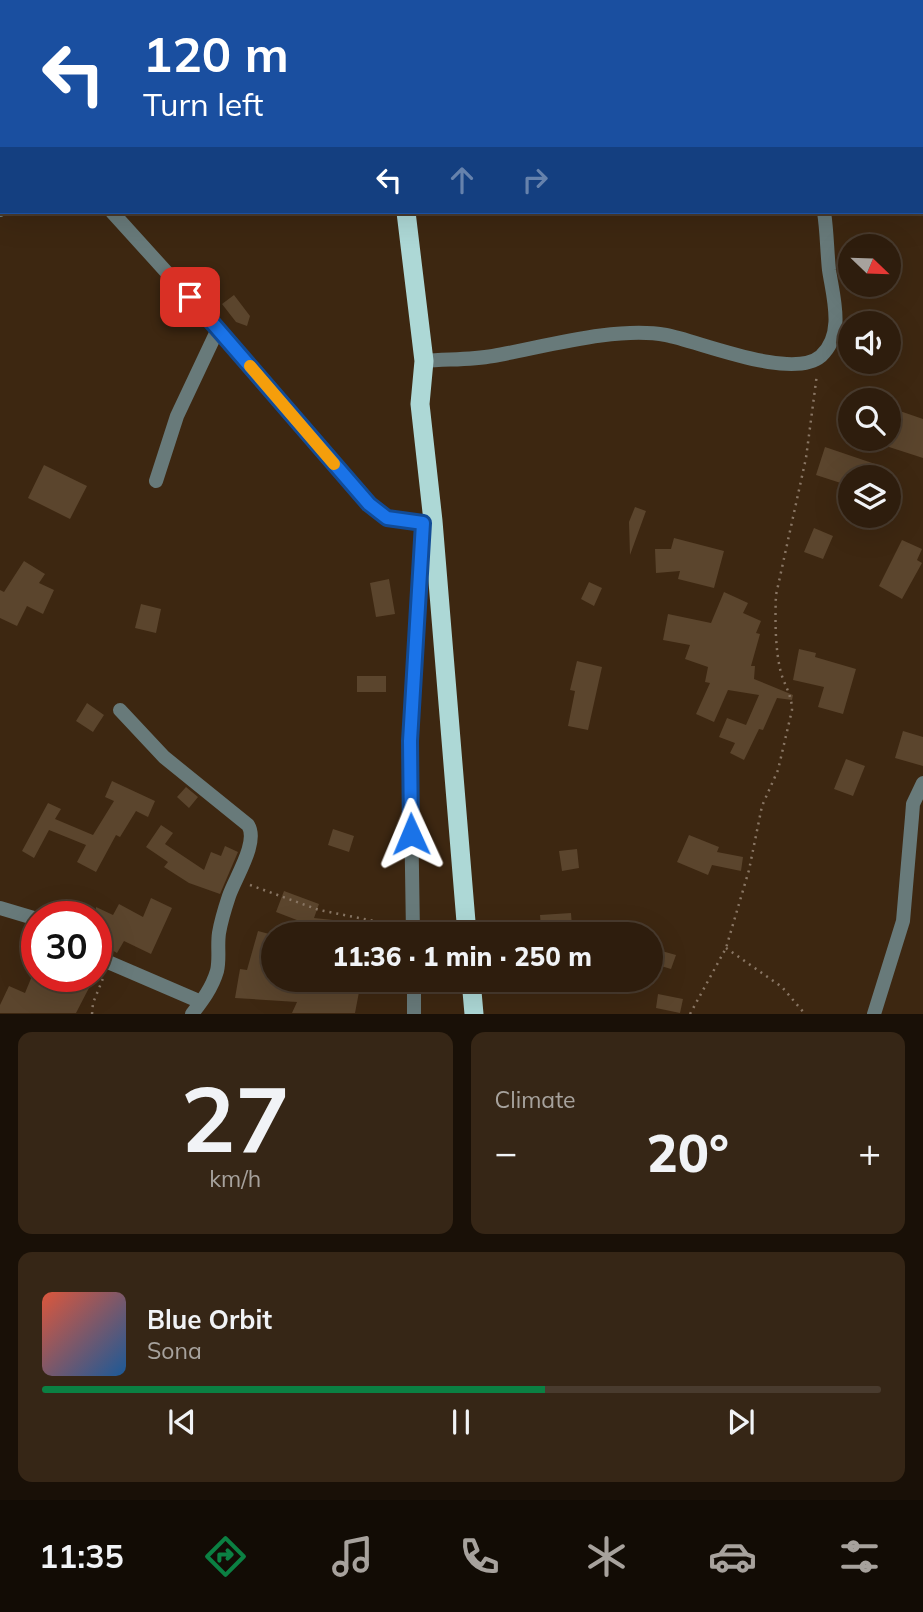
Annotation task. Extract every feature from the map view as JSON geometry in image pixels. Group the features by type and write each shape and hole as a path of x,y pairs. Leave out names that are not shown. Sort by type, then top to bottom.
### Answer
{"highway":[{"path":"406,214 424,361 420,404 428,522 466,922"},
{"path":"472,992 474,1013"}],"street":[{"path":"114,214 218,329 353,488 377,512 387,518 428,522 410,741 413,922"},
{"path":"424,361 491,356 632,331 668,335 726,354 774,362 804,363 820,357 834,334 836,304 824,214"},
{"path":"156,481 177,415 218,329"},
{"path":"112,964 196,1008 212,985 217,970 219,936 235,879 251,844 251,829 164,757 120,710"},
{"path":"874,1013 901,932 913,804 923,783"},
{"path":"0,908 21,914"},
{"path":"414,992 414,1013"}],"path":[{"path":"690,1013 726,948 750,870 762,806 778,769 792,710 792,701 781,672 775,617 776,595 806,458 820,357"},
{"path":"235,879 319,910 376,922"},
{"path":"726,948 782,987 805,1013"},
{"path":"92,1013 96,992"}],"building":[{"path":"234,295 250,316 247,326 236,322 222,304"},
{"path":"901,411 923,419 923,458 901,451"},
{"path":"825,447 878,465 838,465 838,482 816,475"},
{"path":"44,465 87,486 70,519 28,498"},
{"path":"635,507 646,511 630,555 629,522"},
{"path":"814,528 833,536 823,559 804,552"},
{"path":"674,538 724,551 714,588 678,579 680,571 656,573 655,549 671,549"},
{"path":"902,540 922,549 917,560 922,563 902,599 879,586"},
{"path":"24,561 45,574 39,583 54,590 43,614 27,606 17,626 0,618 0,590 4,592"},
{"path":"389,579 395,614 376,617 370,583"},
{"path":"589,582 602,588 594,606 581,599"},
{"path":"724,592 748,603 743,613 761,621 756,633 760,634 751,666 755,666 754,679 793,695 792,700 777,698 763,730 759,729 744,760 730,753 735,743 719,737 727,718 746,725 759,695 728,690 714,722 696,714 710,683 705,682 708,667 685,659 690,645 663,640 668,614 711,623"},
{"path":"141,604 161,609 156,633 135,628"},
{"path":"799,649 816,653 815,657 856,669 843,714 818,707 824,687 793,680"},
{"path":"577,661 602,667 588,730 568,726 575,691 570,690"},
{"path":"357,676 386,676 386,692 357,692"},
{"path":"87,703 104,715 93,732 76,721"},
{"path":"903,731 923,737 923,766 895,758"},
{"path":"846,759 865,766 853,796 834,789"},
{"path":"112,781 155,801 148,817 136,811 120,837 116,835 96,872 77,862 86,845 49,830 34,858 22,851 48,803 61,809 55,819 93,835 114,801 105,797"},
{"path":"186,787 198,797 189,808 177,797"},
{"path":"161,825 173,833 165,844 204,870 211,852 221,856 225,846 238,852 220,894 189,883 164,867 168,862 146,847"},
{"path":"333,829 354,836 349,852 328,845"},
{"path":"689,835 719,847 717,852 743,857 741,871 712,865 708,875 677,862"},
{"path":"577,849 579,868 562,871 559,851"},
{"path":"284,891 319,904 314,918 352,922 302,922 276,912"},
{"path":"151,898 172,908 151,954 124,941 117,953 112,950 112,915 119,904 143,917"},
{"path":"571,913 572,922 541,922 540,915"},
{"path":"258,931 261,932 261,992 359,992 355,1013 292,1013 297,1002 235,998 240,969 247,970"},
{"path":"663,951 676,955 671,969 663,967"},
{"path":"9,986 25,993 87,992 76,1013 0,1013 0,1005"},
{"path":"658,994 683,999 680,1013 656,1008"}],"slow traffic":[{"path":"250,366 334,464"}],"route":[{"path":"190,297 353,488 377,512 387,518 423,523 410,741 411,834"}]}
